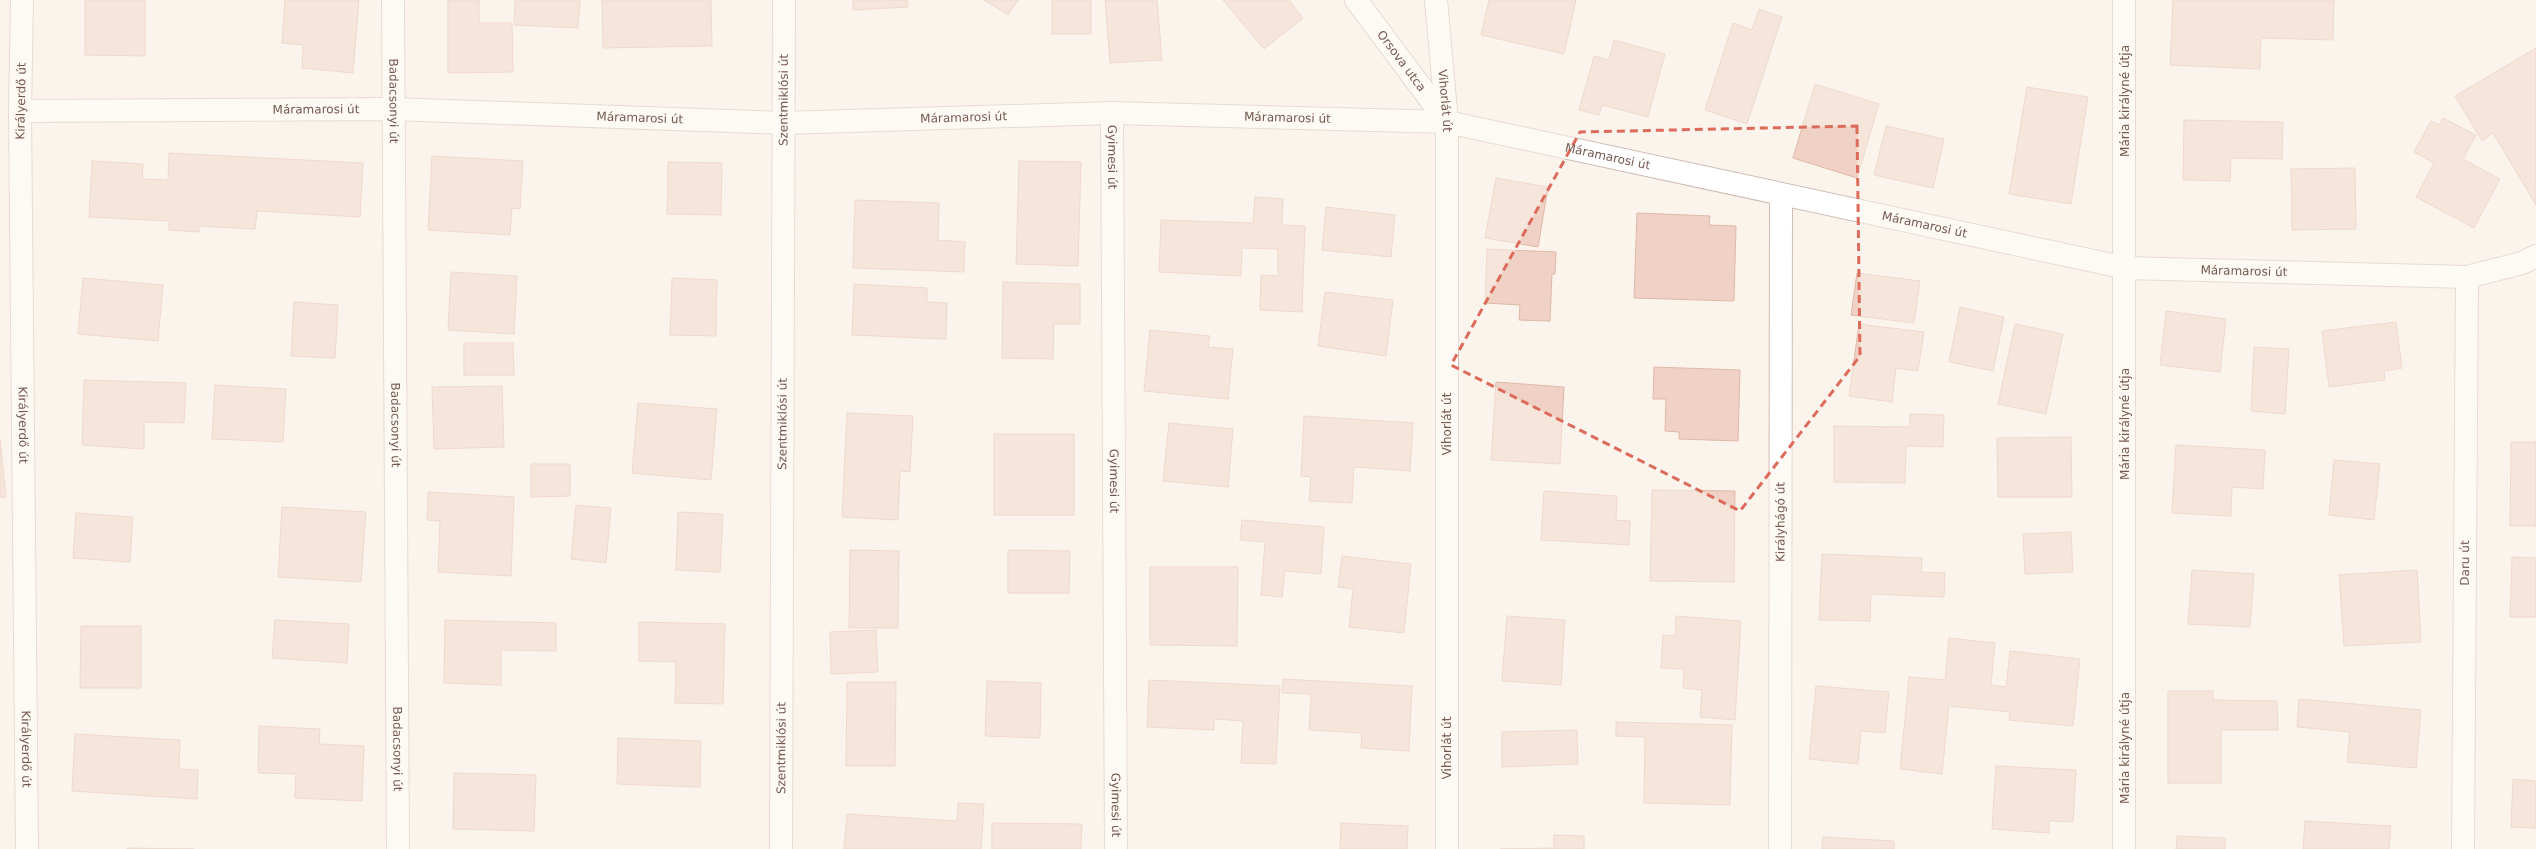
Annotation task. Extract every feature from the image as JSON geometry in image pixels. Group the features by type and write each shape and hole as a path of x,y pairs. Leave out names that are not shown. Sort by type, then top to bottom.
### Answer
{"street":[{"name":"Királyerdő út","path":"22,0 20,111 27,849"},
{"name":"Badacsonyi út","path":"393,0 398,849"},
{"name":"Szentmiklósi út","path":"781,849 784,0"},
{"name":"Orsova utca","path":"1356,0 1447,122"},
{"name":"Vihorlát út","path":"1436,0 1447,122 1447,849"},
{"name":"Mária királyné útja","path":"2124,0 2126,268 2124,849"},
{"name":"Máramarosi út","path":"20,111 393,109 784,123 1112,113 1447,122 2126,268 2467,277 2522,263 2536,256"},
{"name":"Gyimesi út","path":"1112,113 1116,849"},
{"name":"Királyhágó út","path":"1780,849 1781,194"},
{"name":"Daru út","path":"2463,849 2467,277"}],"highlighted area":[{"path":"1857,126 1860,356 1740,511 1451,365 1580,132"}],"building":[{"path":"85,0 145,0 145,56 85,55"},
{"path":"285,0 359,0 353,73 302,68 303,45 282,43"},
{"path":"448,0 479,0 479,23 512,23 513,72 448,73"},
{"path":"515,0 580,0 578,28 514,25"},
{"path":"602,0 711,0 712,46 603,48"},
{"path":"853,0 907,0 908,7 853,10"},
{"path":"984,0 1018,0 1008,15"},
{"path":"1052,0 1091,0 1091,34 1052,34"},
{"path":"1105,0 1157,0 1162,60 1110,63"},
{"path":"1223,0 1289,0 1303,18 1264,49"},
{"path":"1489,0 1576,0 1564,54 1481,35"},
{"path":"2173,0 2334,0 2333,40 2261,38 2260,69 2170,65"},
{"path":"1759,9 1782,17 1747,124 1705,110 1733,23 1752,30"},
{"path":"1614,40 1665,54 1648,117 1602,105 1599,115 1579,110 1594,56 1609,60"},
{"path":"2536,48 2536,205 2493,133 2482,141 2455,96"},
{"path":"1815,84 1879,104 1857,178 1793,158"},
{"path":"2027,87 2088,97 2071,204 2009,194"},
{"path":"2443,118 2476,135 2463,159 2500,179 2474,228 2416,197 2434,163 2414,152 2431,121 2439,125"},
{"path":"2184,120 2283,122 2282,159 2231,158 2230,181 2183,180"},
{"path":"1886,126 1944,139 1933,188 1874,175"},
{"path":"169,153 363,163 360,217 257,211 255,229 199,226 199,232 169,230 169,221 89,217 92,161 143,164 142,179 168,180"},
{"path":"432,156 523,161 520,209 512,208 510,235 428,230"},
{"path":"1019,161 1081,162 1078,266 1016,264"},
{"path":"668,162 722,163 721,215 667,214"},
{"path":"2355,168 2356,229 2292,230 2291,169"},
{"path":"1496,178 1548,187 1538,247 1485,238"},
{"path":"1255,197 1283,199 1282,225 1305,226 1302,312 1260,310 1261,275 1278,276 1278,249 1242,248 1241,276 1159,272 1161,220 1253,223"},
{"path":"855,200 939,203 938,240 965,242 964,272 853,268"},
{"path":"1326,207 1395,215 1391,257 1322,250"},
{"path":"1637,213 1710,216 1709,225 1736,226 1734,301 1634,298"},
{"path":"1487,249 1556,252 1555,274 1552,274 1550,321 1519,320 1520,305 1485,303"},
{"path":"451,272 517,276 514,334 448,330"},
{"path":"1857,273 1920,281 1914,323 1851,315"},
{"path":"83,278 163,285 158,341 78,334"},
{"path":"672,278 717,280 716,336 670,335"},
{"path":"1003,282 1080,284 1080,324 1054,324 1053,359 1002,358"},
{"path":"854,284 927,288 927,302 947,303 946,339 852,335"},
{"path":"1325,292 1393,300 1386,356 1318,346"},
{"path":"294,302 338,305 335,358 291,356"},
{"path":"1960,307 2004,317 1993,371 1949,362"},
{"path":"2166,311 2226,319 2220,372 2160,365"},
{"path":"2396,322 2402,368 2384,371 2385,380 2329,387 2322,331"},
{"path":"1859,324 1924,332 1918,371 1896,368 1892,402 1849,396"},
{"path":"2015,324 2063,334 2046,414 1998,404"},
{"path":"1150,330 1210,336 1208,347 1233,349 1228,399 1144,391"},
{"path":"464,343 513,343 514,375 464,375"},
{"path":"2254,347 2289,349 2285,414 2251,411"},
{"path":"1654,367 1740,370 1738,441 1679,439 1679,432 1665,431 1666,399 1653,399"},
{"path":"84,380 186,383 184,423 144,422 144,449 82,445"},
{"path":"1496,382 1564,387 1560,464 1491,460"},
{"path":"215,385 286,389 283,442 212,439"},
{"path":"502,386 504,447 434,449 432,387"},
{"path":"638,403 717,409 711,480 632,473"},
{"path":"847,413 913,416 910,472 900,471 898,520 842,517"},
{"path":"1910,414 1944,415 1943,447 1906,446 1905,483 1834,482 1834,426 1910,427"},
{"path":"1304,416 1413,423 1410,471 1354,467 1352,503 1309,501 1311,477 1301,476"},
{"path":"1169,423 1233,429 1228,487 1163,481"},
{"path":"994,434 1074,434 1074,515 994,515"},
{"path":"2071,437 2072,497 1998,497 1997,438"},
{"path":"0,439 6,497 0,498"},
{"path":"2511,442 2536,442 2536,526 2510,526"},
{"path":"2176,445 2265,450 2263,489 2232,487 2231,516 2172,513"},
{"path":"2334,460 2380,464 2374,520 2329,515"},
{"path":"531,464 570,464 570,496 531,497"},
{"path":"1652,490 1735,491 1734,582 1650,581"},
{"path":"1544,491 1617,496 1616,520 1630,521 1629,545 1541,540"},
{"path":"428,492 514,497 511,576 438,572 440,521 427,520"},
{"path":"576,505 611,508 606,563 571,559"},
{"path":"282,507 366,512 361,582 278,577"},
{"path":"678,512 723,514 720,572 676,570"},
{"path":"76,513 133,517 130,562 73,558"},
{"path":"1242,520 1324,527 1321,574 1285,571 1282,597 1261,595 1265,542 1240,540"},
{"path":"2071,532 2073,572 2025,574 2023,534"},
{"path":"850,550 899,551 898,628 849,628"},
{"path":"1008,550 1070,551 1069,593 1008,593"},
{"path":"1822,554 1922,558 1921,572 1945,573 1944,597 1871,594 1870,621 1819,620"},
{"path":"1342,556 1411,564 1404,633 1349,627 1353,589 1338,587"},
{"path":"2512,557 2536,558 2536,617 2510,617"},
{"path":"1150,567 1238,567 1237,646 1150,645"},
{"path":"2192,570 2254,574 2250,627 2188,624"},
{"path":"2417,570 2421,642 2344,646 2339,575"},
{"path":"1507,616 1565,620 1561,685 1502,681"},
{"path":"1676,616 1741,621 1735,720 1700,717 1702,690 1683,688 1684,669 1661,668 1663,635 1675,636"},
{"path":"275,620 349,624 347,663 272,658"},
{"path":"445,620 556,623 556,651 501,650 501,685 444,683"},
{"path":"639,622 725,624 723,704 675,703 676,662 639,661"},
{"path":"81,626 141,626 141,688 80,688"},
{"path":"876,630 878,672 831,674 830,632"},
{"path":"1949,638 1995,643 1991,685 2006,687 2010,651 2080,659 2073,726 2009,720 2010,712 1949,706 1942,774 1900,769 1909,677 1945,680"},
{"path":"1283,679 1412,686 1409,751 1361,748 1362,733 1309,730 1311,694 1282,693"},
{"path":"1149,680 1280,686 1276,764 1241,763 1243,721 1214,719 1214,730 1147,727"},
{"path":"987,681 1041,683 1040,738 985,736"},
{"path":"847,682 896,682 895,766 846,766"},
{"path":"1816,686 1889,692 1885,733 1861,731 1858,764 1809,759"},
{"path":"2168,691 2213,691 2213,700 2277,701 2278,730 2221,730 2221,783 2168,783"},
{"path":"2299,699 2421,710 2416,768 2347,762 2350,732 2297,727"},
{"path":"1616,722 1732,725 1730,805 1644,803 1645,737 1616,736"},
{"path":"259,726 320,729 319,744 364,746 362,801 295,798 296,774 258,773"},
{"path":"1577,730 1578,764 1502,767 1502,732"},
{"path":"75,734 180,740 179,769 198,770 197,799 72,791"},
{"path":"618,738 701,741 700,787 617,784"},
{"path":"1996,766 2076,770 2073,822 2049,821 2049,833 1992,829"},
{"path":"454,773 536,775 534,831 453,829"},
{"path":"2513,779 2536,781 2536,828 2511,827"},
{"path":"958,803 984,804 981,849 844,849 847,814 957,821"},
{"path":"2305,821 2391,826 2389,849 2303,849"},
{"path":"992,823 1082,824 1081,849 992,849"},
{"path":"1341,823 1408,826 1407,849 1340,849"},
{"path":"1554,835 1584,836 1584,849 1500,849 1554,848"},
{"path":"2177,836 2225,838 2225,849 2176,849"},
{"path":"1823,837 1894,841 1894,849 1822,849"},
{"path":"127,848 194,849 127,849"}]}
